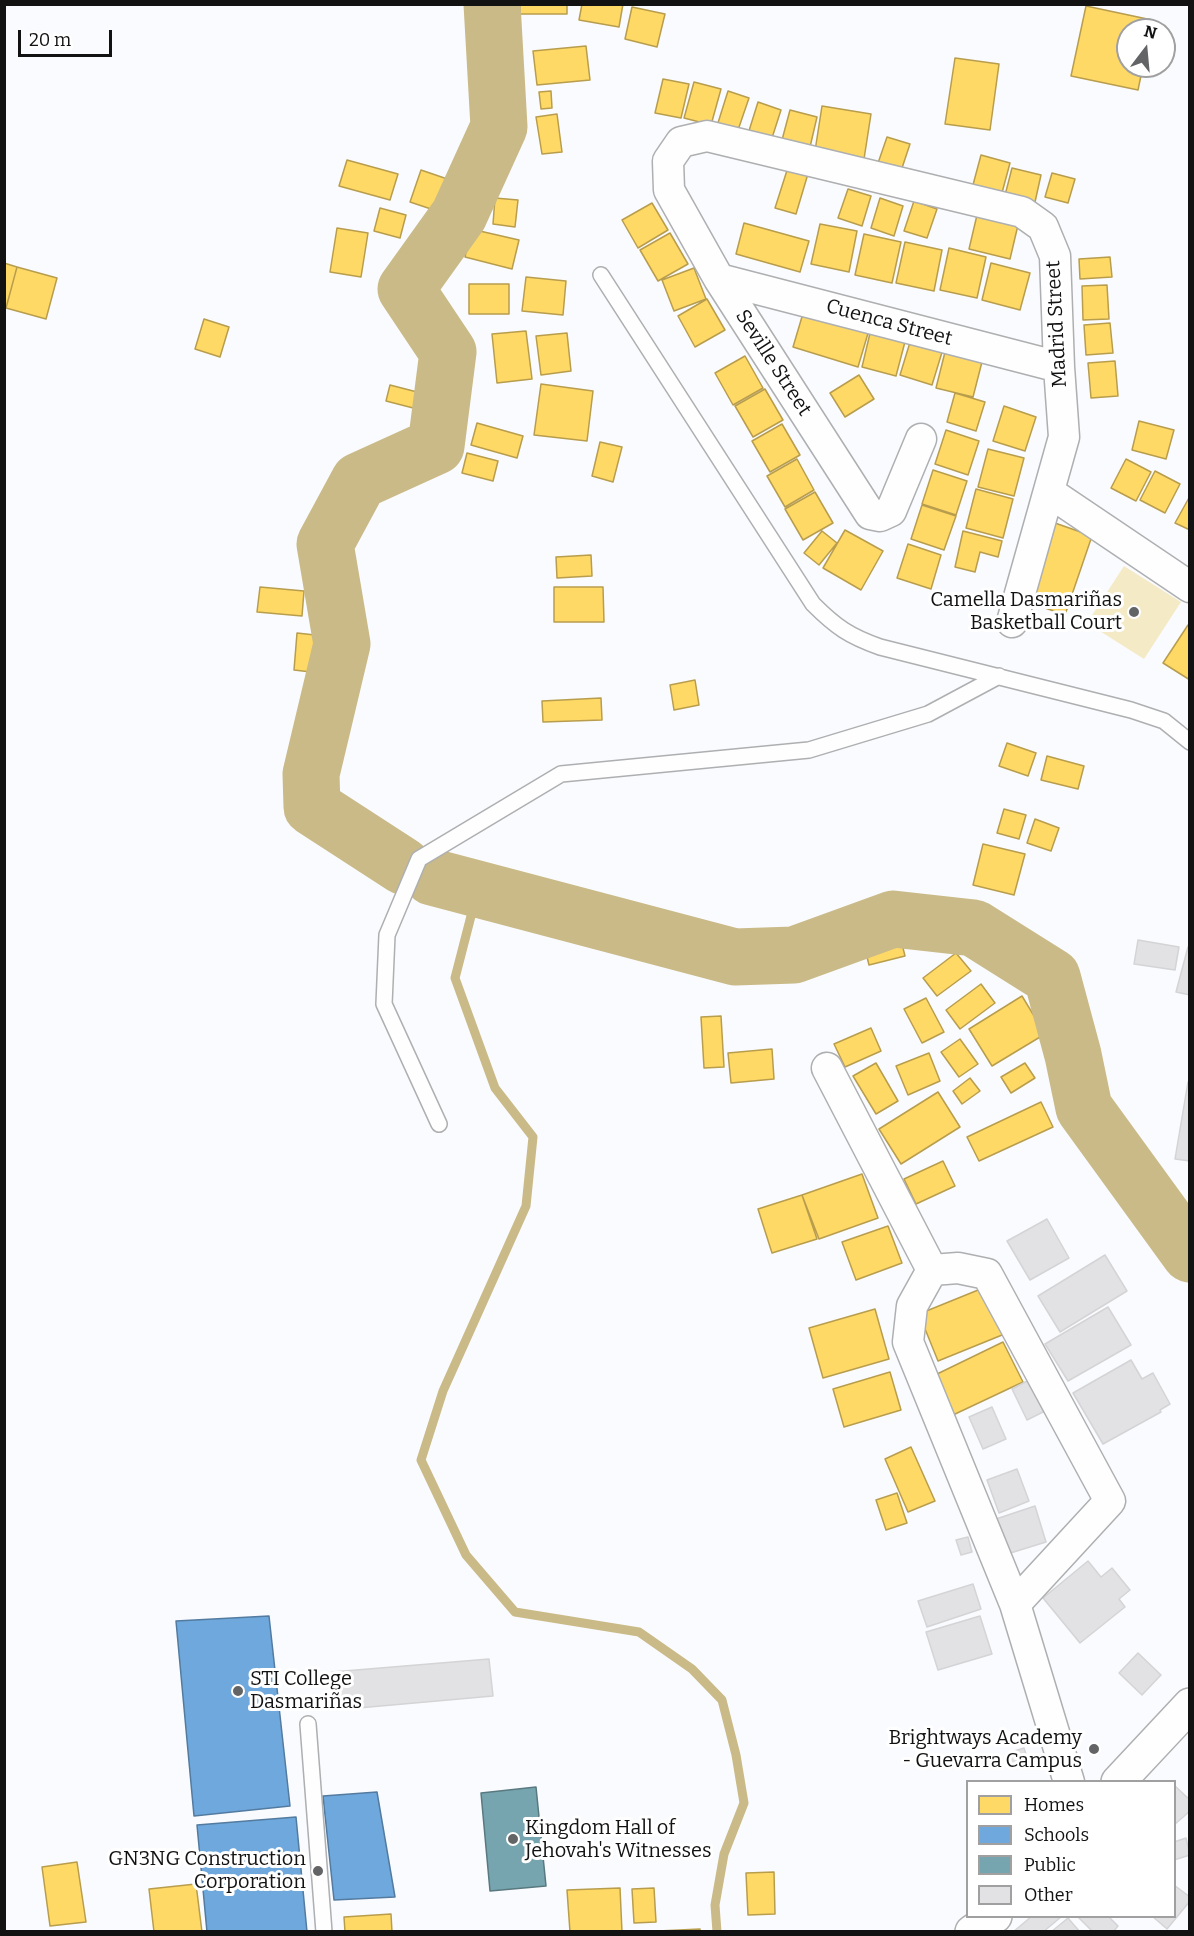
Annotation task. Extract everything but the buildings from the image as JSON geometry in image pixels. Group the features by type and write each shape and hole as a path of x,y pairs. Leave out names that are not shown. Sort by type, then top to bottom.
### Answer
{"street":[{"name":"Seville Street","path":"707,136 681,142 668,161 669,190 719,279 870,514 880,516 891,511 921,439"},
{"name":"Madrid Street","path":"707,136 1022,212 1043,226 1055,256 1064,436 1012,622"},
{"name":"Cuenca Street","path":"719,279 1059,367"},
{"path":"1049,492 1190,587"},
{"path":"827,1068 932,1270"},
{"path":"932,1270 958,1268 987,1274 1110,1501 1015,1604"},
{"path":"932,1270 912,1306 908,1342 1015,1604 1068,1780"},
{"path":"1120,1780 1190,1705"},
{"path":"972,1932 993,1918"}],"lane":[{"path":"601,275 813,604 845,633 863,641 1131,710 1164,721 1190,742"},
{"path":"440,1124 384,1004 387,935 419,859 561,774 809,750 928,714 999,676"},
{"path":"308,1724 324,1932"}],"shaded area":[{"name":"Camella Dasmariñas Basketball Court","path":"1124,566 1181,602 1144,659 1087,623"}],"waterway":[{"path":"403,866 312,807 311,774 342,644 325,544 359,481 436,446 448,352 406,289 459,215 499,127 492,4"},
{"path":"432,877 735,957 794,955 893,919 974,928 1052,977 1073,1055 1084,1108 1190,1254"},
{"path":"478,889 455,978 495,1088 533,1137 526,1206 443,1391 421,1460 466,1555 515,1612 639,1632 692,1669 722,1700 736,1755 744,1803 724,1854 715,1905 717,1932"}],"place":[{"name":"Camella Dasmariñas Basketball Court","path":"1134,612"},
{"name":"STI College Dasmariñas","path":"238,1691"},
{"name":"Brightways Academy - Guevarra Campus","path":"1094,1749"},
{"name":"Kingdom Hall of Jehovah's Witnesses","path":"513,1839"},
{"name":"GN3NG Construction Corporation","path":"318,1871"}]}
